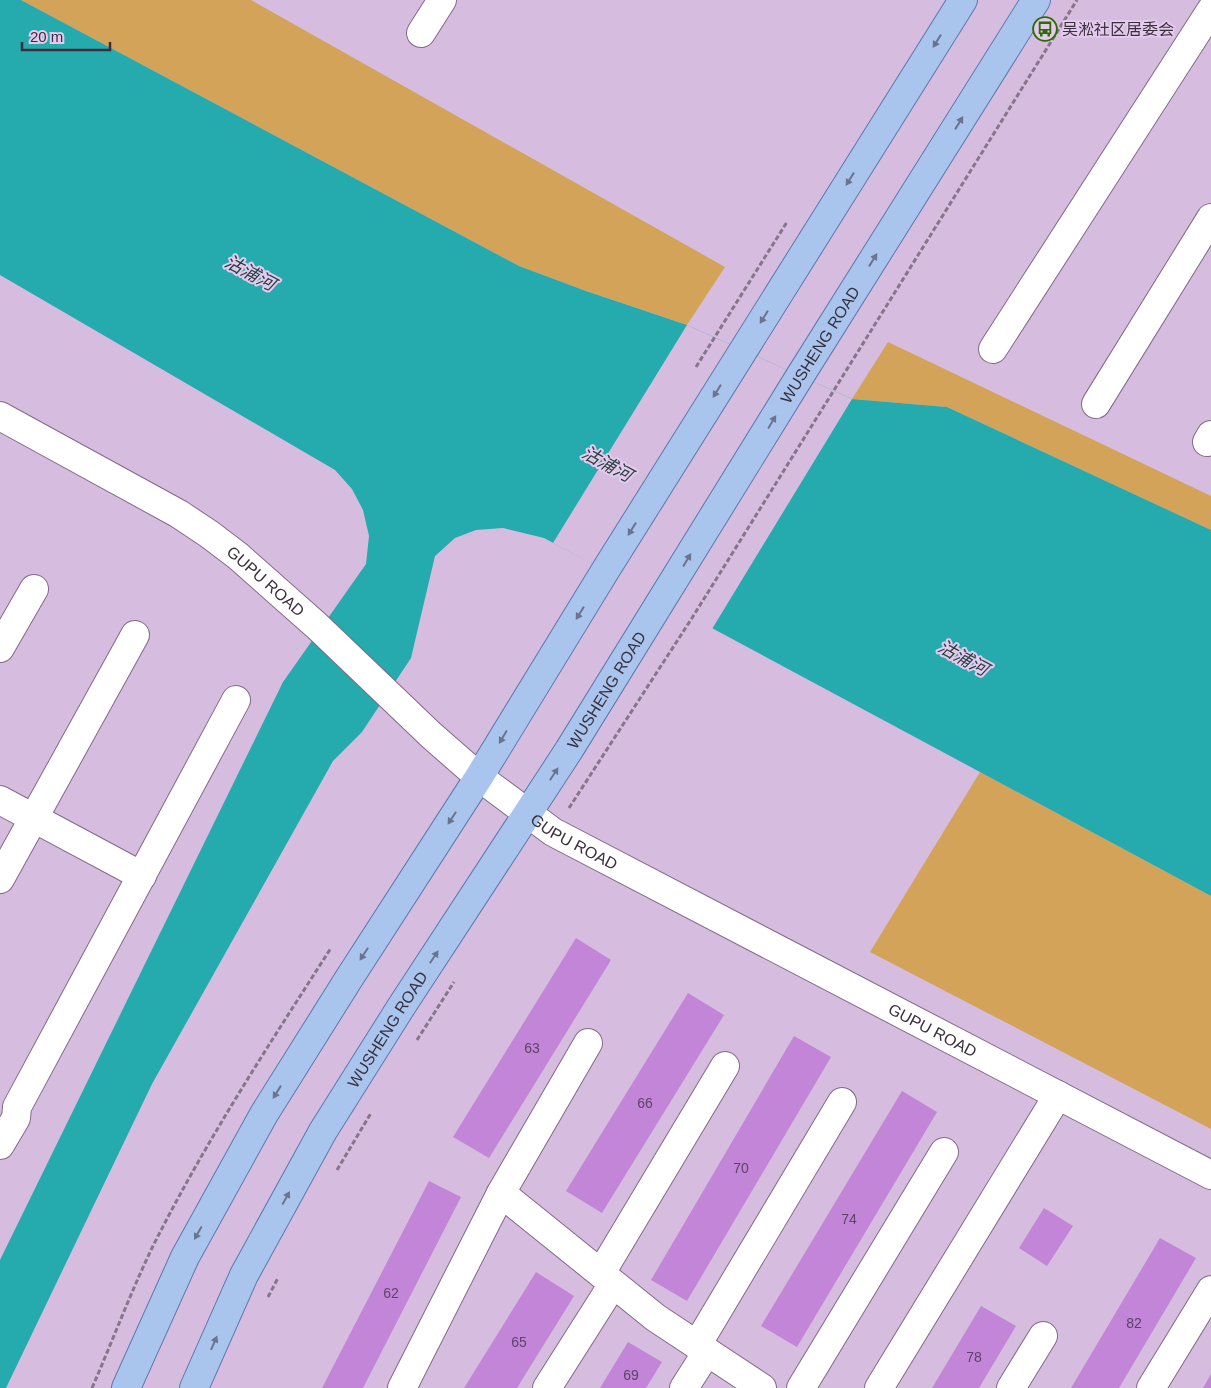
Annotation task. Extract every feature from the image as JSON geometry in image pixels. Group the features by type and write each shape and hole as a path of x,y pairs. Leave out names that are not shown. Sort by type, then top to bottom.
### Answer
{"main road":[{"path":"126,1388 185,1257 264,1114 479,777 743,350 963,0"},
{"name":"WUSHENG ROAD","path":"194,1388 244,1274 324,1131 401,1007 528,815 1036,0"}],"street":[{"path":"421,33 442,0"},
{"path":"993,349 1211,10"},
{"path":"1096,404 1211,218"},
{"name":"GUPU ROAD","path":"0,416 178,514 238,556 317,626 479,777 553,832 1211,1175"},
{"path":"0,648 34,589"},
{"path":"0,879 135,635"},
{"path":"0,1145 16,1118 9,1102 142,876 236,700"},
{"path":"0,800 142,876"},
{"path":"402,1388 501,1193 588,1043"},
{"path":"547,1388 725,1066"},
{"path":"879,1388 1058,1095"},
{"path":"684,1388 702,1348 842,1102"},
{"path":"801,1388 944,1152"},
{"path":"501,1193 656,1318 762,1388"},
{"path":"1151,1388 1211,1290"},
{"path":"1011,1388 1043,1336"}],"path":[{"path":"553,832 692,618 1077,0"},
{"path":"413,1047 460,974"},
{"path":"336,1172 371,1113"},
{"path":"267,1300 280,1274"}],"shaded area":[{"path":"21,0 251,0 725,267 687,325 519,266"},
{"path":"888,342 1211,496 1211,530 947,407 852,399"},
{"path":"980,772 1211,896 1211,1129 870,952"}],"water":[{"name":"沽浦河","path":"0,0 21,0 519,266 687,325 852,399 947,407 1211,530 1211,896 544,538 503,528 476,530 455,538 435,556 411,658 362,732 333,761 152,1084 6,1388 0,1388 0,1260 283,682 366,564 369,536 363,510 352,489 335,470 0,275"}],"pier":[{"path":"687,325 852,399 712,629 553,543"}],"building":[{"path":"576,938 611,960 489,1158 453,1137"},
{"path":"688,993 724,1015 602,1213 566,1191"},
{"path":"794,1036 831,1057 687,1301 651,1280"},
{"path":"902,1091 937,1112 797,1347 761,1326"},
{"path":"429,1181 461,1197 363,1388 322,1388"},
{"path":"1044,1208 1073,1226 1047,1266 1019,1248"},
{"path":"1160,1238 1196,1258 1119,1388 1071,1388"},
{"path":"536,1272 574,1296 517,1388 464,1388"},
{"path":"981,1306 1016,1326 979,1388 932,1388"},
{"path":"628,1342 662,1362 646,1388 600,1388"},
{"path":"1211,1374 1211,1388 1203,1388"}],"place":[{"name":"吴淞社区居委会","path":"1045,29"}]}
